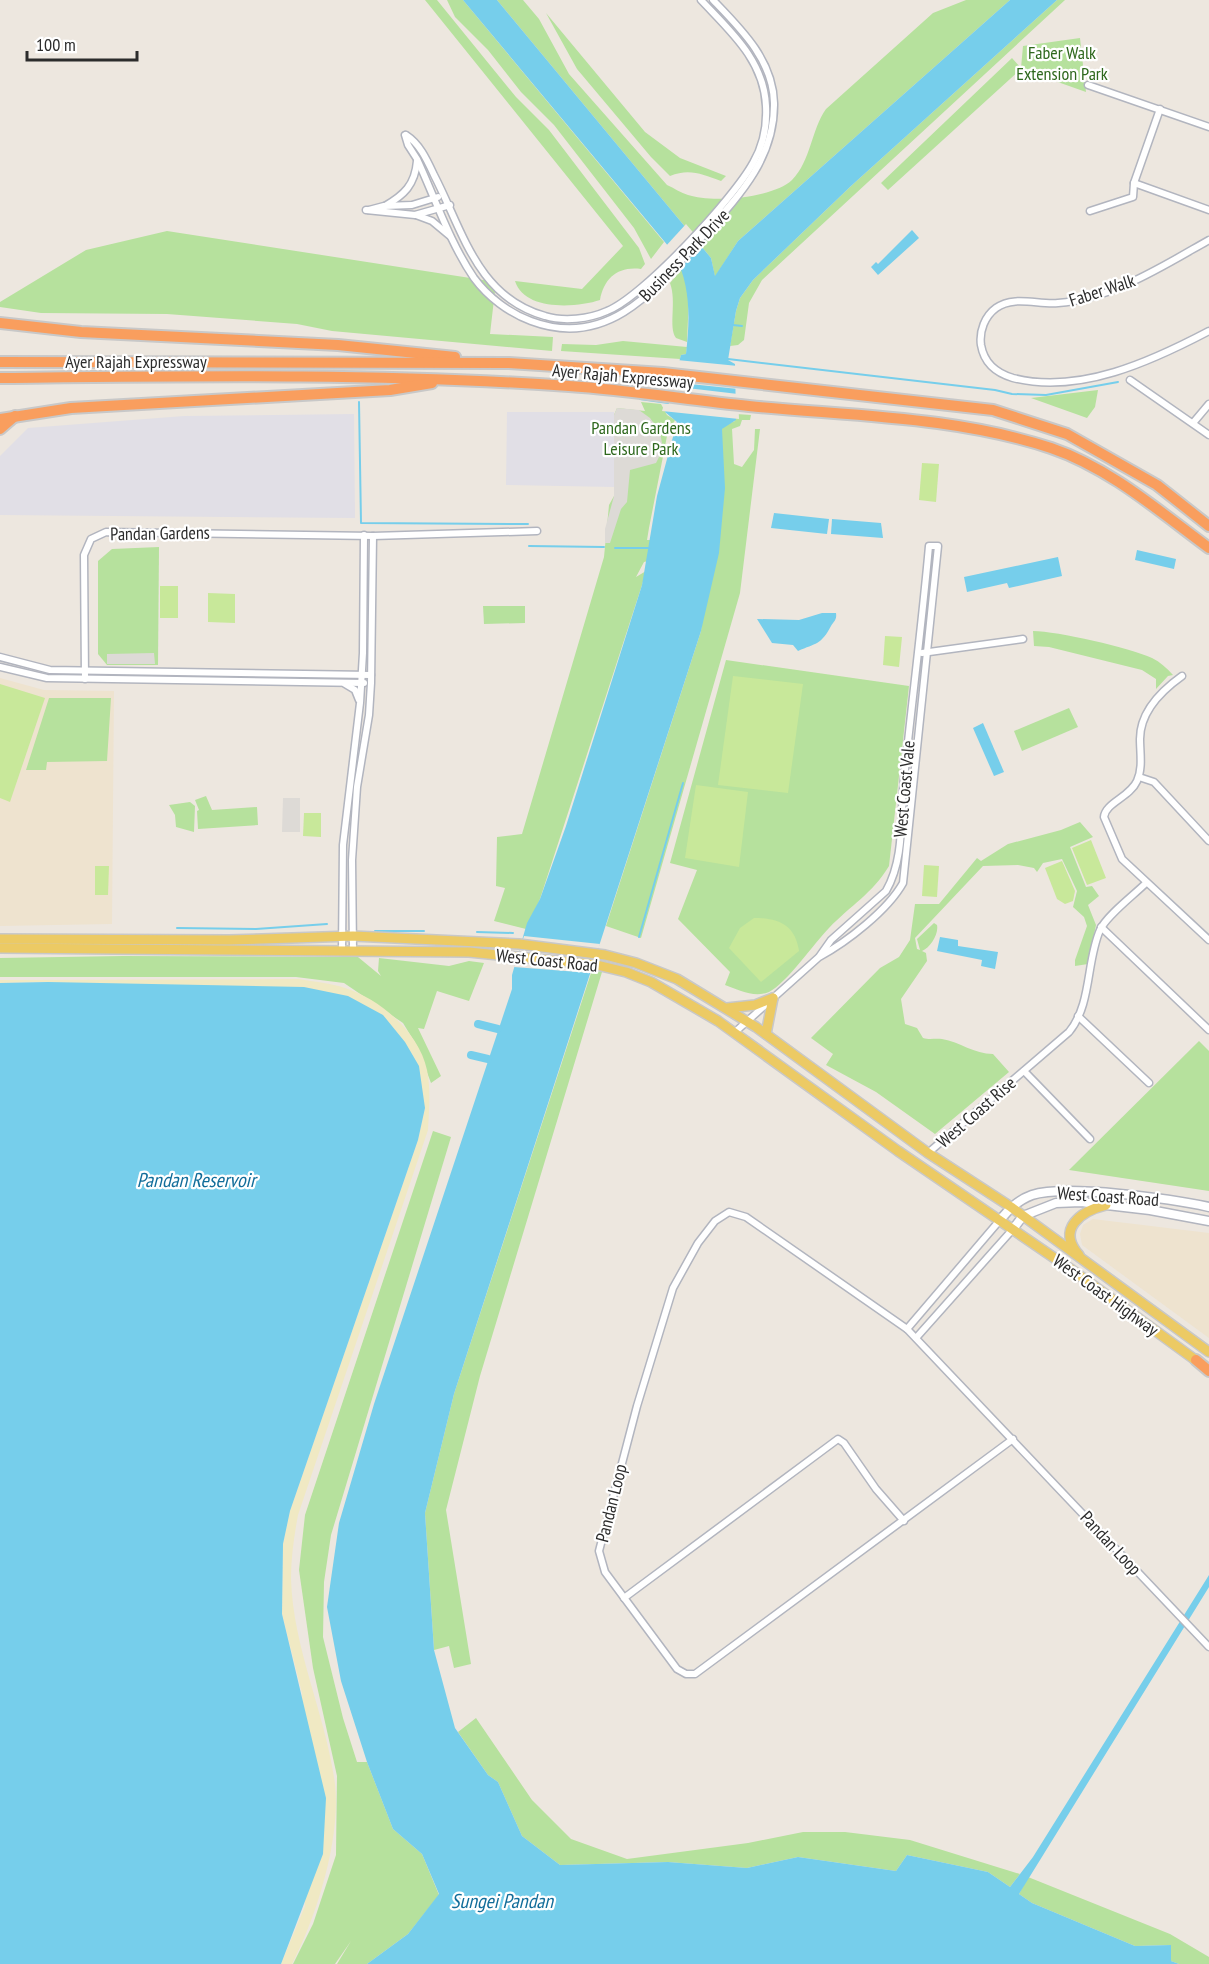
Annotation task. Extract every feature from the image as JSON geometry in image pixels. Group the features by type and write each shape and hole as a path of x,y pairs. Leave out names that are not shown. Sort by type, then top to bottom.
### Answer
{"highway":[{"path":"0,323 29,327 338,345 509,363"},
{"name":"Ayer Rajah Expressway","path":"0,362 509,363 663,373 993,410 1067,434 1157,485 1209,526"},
{"name":"Ayer Rajah Expressway","path":"0,378 342,376 543,385 660,394 745,406 984,429 1054,449 1100,470 1209,548"},
{"path":"0,419 71,408 398,389 420,387 438,381"},
{"path":"0,429 15,416"},
{"path":"1196,1360 1209,1371"}],"main road":[{"name":"West Coast Road","path":"0,939 229,940 353,936 519,944 601,954 636,963 677,979 747,1021 928,1153 1011,1207"},
{"name":"West Coast Road","path":"0,948 353,950 515,956 597,965 651,982 718,1021 733,1034 1000,1220"},
{"path":"727,1008 755,1005 773,998"},
{"path":"766,1034 773,998"},
{"path":"1088,1264 1071,1242 1074,1221 1084,1212 1106,1205"},
{"name":"West Coast Highway","path":"1011,1207 1209,1352"},
{"name":"West Coast Highway","path":"1000,1220 1196,1360"}],"street":[{"name":"Business Park Drive","path":"701,0 738,39 754,62 764,91 765,116 760,147 736,188 646,286 617,306 589,316 572,319 546,317 506,298 480,271 450,205 415,141 405,135 468,268 489,295 520,317 546,326 577,328 612,319 651,294 746,187 764,158 774,116 771,76 757,50 713,0"},
{"path":"1088,85 1209,127"},
{"path":"1090,211 1132,198 1134,183 1160,110"},
{"path":"384,206 402,196 409,188 416,170 417,159"},
{"path":"1134,183 1209,210"},
{"path":"445,196 412,206 384,206 366,210 415,215 432,221 455,241"},
{"path":"415,215 450,205"},
{"name":"Faber Walk","path":"1209,240 1142,276 1079,300 1058,303 1005,304 995,309 986,319 980,341 983,354 994,370 1019,379 1053,383 1091,378 1114,371 1160,354 1209,330"},
{"path":"1130,380 1209,435"},
{"path":"1193,423 1209,404"},
{"name":"Pandan Gardens","path":"85,675 84,555 87,546 98,535 106,532 373,536 537,531"},
{"path":"342,950 344,838 360,703 363,653 364,536"},
{"path":"353,950 352,860 356,802 371,683 373,536"},
{"name":"West Coast Vale","path":"733,1034 819,957 831,940 886,891 898,865 917,653 929,546 932,545 939,547 903,883 896,897 836,948 819,957"},
{"path":"925,591 934,592"},
{"path":"917,653 1023,639"},
{"path":"345,675 357,667 363,653"},
{"path":"0,657 44,670 85,675 341,683 371,675"},
{"path":"0,667 47,678 85,675 345,675 371,683"},
{"path":"1182,676 1155,701 1143,718 1139,777 1128,794 1107,808 1104,817 1118,854 1146,883 1209,940"},
{"path":"341,683 355,690 360,703"},
{"path":"1139,777 1154,782 1209,841"},
{"path":"1146,883 1101,927 1209,1030"},
{"name":"West Coast Rise","path":"928,1153 1069,1032 1078,1016 1101,927"},
{"path":"1078,1016 1149,1083"},
{"name":"West Coast Rise","path":"1024,1071 1090,1139"},
{"name":"West Coast Road","path":"1000,1220 1011,1207 1032,1195 1059,1192 1150,1198 1209,1207"},
{"name":"West Coast Road","path":"1023,1216 1056,1203 1106,1205 1186,1215 1209,1221"},
{"name":"Pandan Loop","path":"1013,1439 695,1674 686,1674 677,1669 605,1572 598,1551 601,1533 673,1288 698,1243 715,1221 729,1212 746,1217 907,1329 1013,1439 1209,1647"},
{"path":"916,1338 1023,1216"},
{"path":"907,1329 1000,1220"},
{"path":"624,1598 838,1439 844,1443 876,1488 904,1521"}],"shaded area":[{"path":"617,408 639,410 650,418 660,432 663,449 656,463 630,470 627,502 621,509 610,543 605,543 605,529 614,496 614,415"},
{"path":"507,412 614,412 614,487 506,485"},
{"path":"354,414 355,518 0,515 0,456 28,428 184,416"},
{"path":"154,653 155,664 107,664 107,654"},
{"path":"0,678 44,690 114,691 112,924 0,926"},
{"path":"283,798 300,798 300,832 282,832"},
{"path":"1093,1219 1209,1233 1209,1338 1082,1245 1080,1234 1083,1225"}],"green space":[{"path":"425,0 437,0 516,97 549,130 639,248 645,264 641,269 625,269 613,275 605,285 600,300 578,305 552,305 529,298 520,291 515,281 582,289 623,246"},
{"path":"447,0 463,0 664,242 651,259 634,228 554,125 521,92 488,50 455,17"},
{"path":"497,0 523,0 539,19 569,74 667,185 688,195 726,199 771,191 792,180 803,164 826,109 933,13 966,0 1010,0 738,241 715,277 711,258"},
{"path":"1057,0 1065,0 762,280 749,303 744,340 738,345 730,346 740,298 753,280 851,186"},
{"path":"546,13 645,132 680,158 726,176 721,181 689,172 670,176 651,157 577,69"},
{"name":"Faber Walk Extension Park","path":"1080,38 1086,92 1021,69 888,190 881,183 1012,58 1021,68 1023,46"},
{"path":"167,231 496,282 490,334 553,337 552,351 332,331 297,324 167,314 41,313 0,307 0,302 86,250"},
{"path":"682,269 689,296 687,342 676,338 673,327 673,298 670,283"},
{"path":"623,341 687,347 686,354 681,355 680,359 561,351 562,344 596,345"},
{"path":"1098,390 1095,407 1087,418 1031,398"},
{"name":"Pandan Gardens Leisure Park","path":"641,402 661,404 667,415 675,420 667,436 649,528 647,540 651,540 648,561 644,562 636,577 646,571 540,899 526,929 494,921 505,888 496,886 497,837 522,834 604,557 609,505 614,496 614,415 617,408 645,411"},
{"path":"736,414 751,415 750,420 742,420 740,426 732,429 734,464 742,467 754,450 755,429 760,429 740,593 641,938 606,926 701,631 722,429 723,426 735,421"},
{"path":"922,463 939,464 936,502 919,500"},
{"path":"159,547 158,665 107,665 98,654 98,561 112,549"},
{"path":"160,586 178,586 178,618 160,618"},
{"path":"208,593 235,594 235,623 208,622"},
{"path":"483,606 525,606 525,623 484,624"},
{"path":"1033,631 1075,637 1142,654 1158,661 1173,675 1168,676 1156,689 1156,679 1142,670 1049,647 1034,646"},
{"path":"885,636 902,637 899,667 883,665"},
{"path":"726,660 909,686 889,866 876,884 829,928 784,981 763,994 747,993 725,985 730,972 678,919 697,870 670,863"},
{"path":"733,676 803,684 788,793 718,785"},
{"path":"0,684 45,698 10,802 0,798"},
{"path":"49,698 111,698 107,761 47,762 46,770 26,770"},
{"path":"1069,708 1078,727 1022,751 1014,731"},
{"path":"696,785 748,792 739,867 685,858"},
{"path":"206,796 212,810 257,807 258,825 198,829 197,811 199,810 195,800"},
{"path":"190,802 195,806 194,832 176,827 175,815 169,805"},
{"path":"304,813 321,813 321,837 303,836"},
{"path":"1080,822 1093,837 1070,847 1086,887 1092,886 1099,896 1088,905 1096,925 1088,964 1075,966 1087,926 1084,917 1073,907 1077,891 1062,859 1043,863 1037,872 1034,868 1018,865 983,866 915,938 917,949 920,950 917,939 934,923 937,925 937,932 933,940 922,951 926,953 927,961 901,999 905,1024 917,1028 923,1038 942,1039 993,1054 1009,1072 935,1134 876,1092 826,1065 833,1054 811,1038 880,968 899,957 910,940 915,904 939,904 977,858 981,861 1008,844 1061,830"},
{"path":"1091,840 1106,878 1087,885 1072,848"},
{"path":"1062,861 1075,891 1073,901 1065,904 1057,899 1045,868"},
{"path":"924,865 939,866 937,897 922,896"},
{"path":"95,866 109,866 108,895 95,895"},
{"path":"754,918 778,922 790,929 799,951 761,982 729,948 740,928"},
{"path":"358,957 381,976 378,971 379,958 449,966 469,961 484,963 469,1001 437,991 424,1029 418,1028 441,1076 431,1083 417,1046 403,1023 344,983 296,977 0,977 0,958"},
{"path":"592,970 602,972 480,1376 446,1510 471,1664 454,1668 449,1646 434,1650 425,1513 454,1394"},
{"path":"1199,1041 1209,1051 1209,1191 1069,1170"},
{"path":"433,1131 451,1137 331,1535 324,1582 323,1637 343,1718 357,1762 367,1762 393,1829 422,1854 439,1895 408,1934 367,1964 337,1964 351,1941 335,1964 293,1964 313,1924 336,1855 337,1776 313,1668 299,1570 305,1515"},
{"path":"476,1718 532,1800 571,1839 627,1859 748,1843 803,1832 845,1832 910,1840 1020,1874 1010,1887 988,1872 907,1855 896,1871 798,1857 747,1868 668,1862 560,1865 522,1836 498,1782 488,1775 458,1732"},
{"path":"1028,1877 1170,1934 1209,1957 1209,1964 1179,1964 1171,1961 1171,1945 1135,1946 1032,1903 1019,1894"}],"sand":[{"path":"299,979 334,985 358,993 396,1019 407,1030 423,1056 427,1070 429,1100 428,1130 298,1515 291,1571 293,1605 303,1656 331,1758 336,1805 331,1852 318,1900 292,1964 281,1964 305,1906 302,1693 282,1614 283,1544 290,1511 418,1140 425,1108 48,982 0,983 0,980"}],"water":[{"name":"Sungei Pandan","path":"463,0 497,0 711,258 715,276 738,241 1010,0 1057,0 851,186 753,280 740,298 728,360 735,364 736,420 722,429 725,488 719,553 701,631 454,1394 425,1513 434,1650 455,1728 488,1775 498,1782 522,1836 560,1865 668,1862 747,1868 798,1857 896,1871 907,1855 988,1872 1010,1887 1033,1857 1209,1575 1209,1587 1019,1894 1032,1903 1135,1946 1171,1945 1171,1961 1179,1964 367,1964 408,1934 439,1894 422,1854 393,1829 367,1762 341,1681 327,1607 339,1523 374,1404 512,989 512,975 527,923 540,899 566,826 642,585 657,496 677,422 665,412 681,355 686,354 688,328 688,302 684,278 674,253"},
{"path":"912,230 919,238 878,275 871,267 876,262 878,264"},
{"path":"774,513 829,519 827,534 771,528"},
{"path":"832,519 881,523 883,538 831,534"},
{"path":"1137,550 1176,559 1174,569 1135,560"},
{"path":"1058,557 1062,576 1009,588 1007,583 967,592 964,577"},
{"path":"822,613 836,613 835,620 821,640 798,651 793,645 772,643 757,619 799,620"},
{"path":"983,723 1004,772 994,776 973,728"},
{"path":"940,937 958,940 958,946 998,952 995,969 981,966 982,960 937,951"},
{"name":"Pandan Reservoir","path":"0,983 304,987 348,996 383,1015 405,1042 419,1066 425,1108 418,1140 290,1511 283,1544 282,1614 326,1798 323,1854 281,1964 0,1964"}],"pier":[{"path":"686,224 703,244 679,270 665,247"},
{"path":"677,360 738,366 738,389 671,382"},
{"path":"670,386 738,394 739,419 662,411"},
{"path":"524,936 600,944 591,973 514,967"}],"waterway":[{"path":"733,325 742,326"},
{"path":"728,359 995,390 1012,394 1046,395 1118,382"},
{"path":"640,399 668,403"},
{"path":"359,402 361,523 528,524"},
{"path":"529,546 604,547"},
{"path":"615,548 650,548"},
{"path":"639,937 683,783"},
{"path":"177,928 256,929 327,924"},
{"path":"375,931 424,931"},
{"path":"477,932 513,933"},
{"path":"478,1024 498,1029"},
{"path":"471,1055 488,1059"}]}
